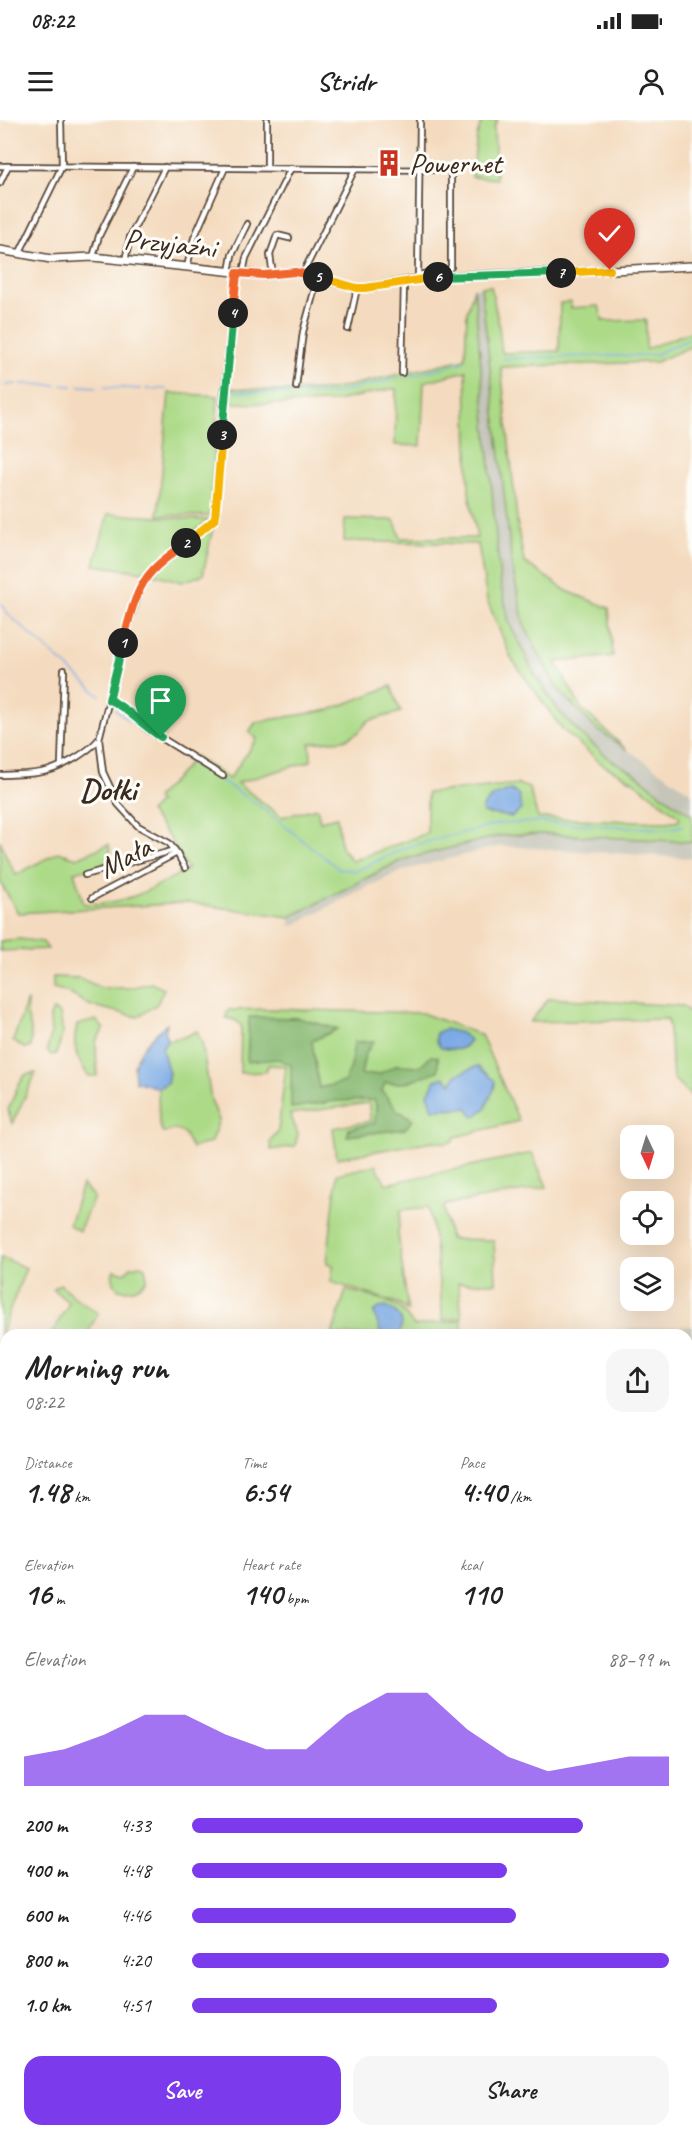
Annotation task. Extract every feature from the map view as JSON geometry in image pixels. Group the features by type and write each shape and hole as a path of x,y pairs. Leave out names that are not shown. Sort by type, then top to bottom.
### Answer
{"street":[{"path":"19,254 62,166 61,120"},
{"path":"267,120 267,168"},
{"path":"0,166 291,168 420,170 451,170 452,267 418,277 420,170 420,120"},
{"path":"0,183 8,166"},
{"path":"93,257 99,236 133,167"},
{"path":"125,261 130,237 165,167"},
{"path":"188,267 197,230 225,168"},
{"path":"236,272 246,258 291,168"},
{"path":"303,273 355,169"},
{"path":"185,868 176,852 163,839 138,826 118,804 105,776 99,753 99,739 127,629 142,585 154,568 215,519 236,272 232,255 247,224"},
{"path":"273,274 270,255 277,235 289,238"},
{"name":"Przyjaźni","path":"0,250 51,259 93,257 236,272 273,274 295,272 357,288 405,282 418,277 692,266"},
{"path":"296,387 303,332 318,277"},
{"path":"402,373 405,282"},
{"path":"348,329 357,288"},
{"path":"61,765 64,670"},
{"path":"109,700 147,729 223,776"},
{"path":"0,775 45,772 93,746 99,739"},
{"path":"93,746 99,753"},
{"path":"85,875 176,852"},
{"name":"Mała","path":"92,898 176,852"}],"shaded area":[{"path":"481,287 512,566 524,625 594,727 692,793 692,815 633,772 611,760 558,710 533,672 509,622 500,581 474,288"},
{"path":"546,834 692,842 692,858 500,846 404,870 290,927 290,917 402,860 499,836"},
{"path":"692,1326 692,1329 630,1329"}],"green space":[{"path":"482,120 498,120 494,127 496,179 472,177 477,136"},
{"path":"491,286 502,353 559,351 560,303 571,302 571,308 599,306 603,321 646,320 646,349 692,331 692,346 656,362 501,367 518,529 524,562 567,591 609,608 613,656 556,662 581,708 627,750 594,727 557,688 524,625 512,566 481,287"},
{"path":"474,288 500,581 509,622 533,672 558,710 611,760 633,772 692,815 692,842 546,834 499,836 402,860 290,917 188,903 18,913 0,882 0,840 16,875 58,852 77,858 109,844 112,863 74,872 84,904 113,902 139,894 188,869 171,840 149,812 159,802 156,798 195,756 229,779 257,739 249,732 256,722 330,710 391,686 401,712 368,721 358,733 344,740 310,743 311,761 237,783 282,817 317,808 320,821 337,817 341,847 352,861 427,833 427,793 518,784 529,788 538,818 666,822 679,820 679,816 633,781 603,765 562,729 511,658 487,600 478,544 344,541 345,519 394,520 401,538 477,538 469,493 466,371 424,382 421,446 395,445 396,389 332,402 227,403 228,388 281,391 331,390 465,359 467,312"},
{"path":"169,393 218,396 210,516 158,515"},
{"path":"108,514 208,521 145,572 94,565"},
{"path":"214,522 203,575 182,582 153,574"},
{"path":"19,939 43,942 48,949 0,951 0,941"},
{"path":"53,977 80,978 101,988 129,988 151,983 164,989 157,1004 138,1017 89,1005 67,992 53,988"},
{"path":"549,998 683,1006 692,1015 692,1097 673,1078 668,1019 530,1022"},
{"path":"27,1000 31,1047 24,1048 13,1041"},
{"path":"53,1010 60,1014 63,1033 56,1054 51,1055 47,1051 51,1033 50,1017"},
{"path":"228,1010 422,1013 481,1035 519,1121 455,1137 454,1141 447,1143 433,1141 337,1158 333,1128 370,1121 369,1103 290,1114 298,1134 295,1146 271,1150 270,1141 278,1131 286,1066 268,1065 266,1072 240,1073 241,1025 235,1020 226,1018"},
{"path":"249,1017 298,1018 338,1029 312,1041 319,1088 344,1082 351,1067 354,1042 374,1041 365,1054 361,1075 379,1074 397,1065 421,1066 431,1056 438,1057 438,1071 404,1083 385,1083 382,1091 398,1111 413,1119 405,1129 347,1136 349,1129 375,1123 374,1100 336,1101 291,1108 291,1065 278,1059 247,1062"},
{"path":"96,1020 104,1029 96,1041 97,1076 89,1076 76,1052 75,1040 77,1025"},
{"path":"197,1031 202,1043 211,1100 219,1120 211,1142 192,1148 184,1133 176,1129 163,1133 159,1123 158,1088 167,1083 162,1048 167,1040 184,1037"},
{"path":"36,1073 12,1124 8,1110 18,1086 25,1075"},
{"path":"532,1153 547,1187 445,1205 450,1239 494,1240 496,1283 458,1283 462,1318 443,1320 429,1207 401,1210 398,1234 408,1311 400,1304 331,1282 333,1265 327,1263 337,1174 376,1165 386,1184"},
{"path":"82,1185 94,1197 79,1231 69,1225"},
{"path":"0,1257 26,1268 3,1329 0,1329"},
{"path":"140,1265 145,1267 147,1279 144,1283 134,1289 118,1289 112,1277 114,1270 125,1273 131,1267"},
{"path":"60,1284 98,1313 90,1329 54,1329 69,1303 53,1289"},
{"path":"346,1290 381,1299 400,1307 414,1326 462,1320 462,1329 334,1329"}],"water":[{"path":"511,790 519,795 521,810 512,817 483,813 483,807 488,800"},
{"path":"167,1024 165,1032 167,1040 162,1048 169,1073 167,1083 158,1088 135,1081 134,1067 139,1055 152,1037"},
{"path":"445,1029 461,1033 470,1040 464,1047 454,1050 441,1048 436,1041 436,1033"},
{"path":"477,1066 495,1081 486,1108 474,1117 467,1108 433,1109 428,1094 435,1080 444,1077 451,1083 456,1075"},
{"path":"386,1307 395,1312 400,1318 401,1329 379,1329 374,1312"}],"waterway":[{"path":"503,358 654,355 692,338"},
{"path":"405,377 464,362"},
{"path":"234,392 333,394 398,378"},
{"path":"6,385 16,384"},
{"path":"21,384 57,385"},
{"path":"62,385 72,386"},
{"path":"79,386 98,387"},
{"path":"104,387 141,389"},
{"path":"146,389 166,389"},
{"path":"0,603 10,616 100,696"},
{"path":"115,709 142,731 257,804 339,869 356,871 406,847 498,824 538,822 666,829 682,826"}],"place":[{"name":"Powernet","path":"389,163"}],"district":[{"name":"Dołki","path":"108,789"}],"route":[{"path":"161,737 109,700 127,629 147,576 215,519 237,273 264,275 295,272 365,288 451,276 610,270"}]}
